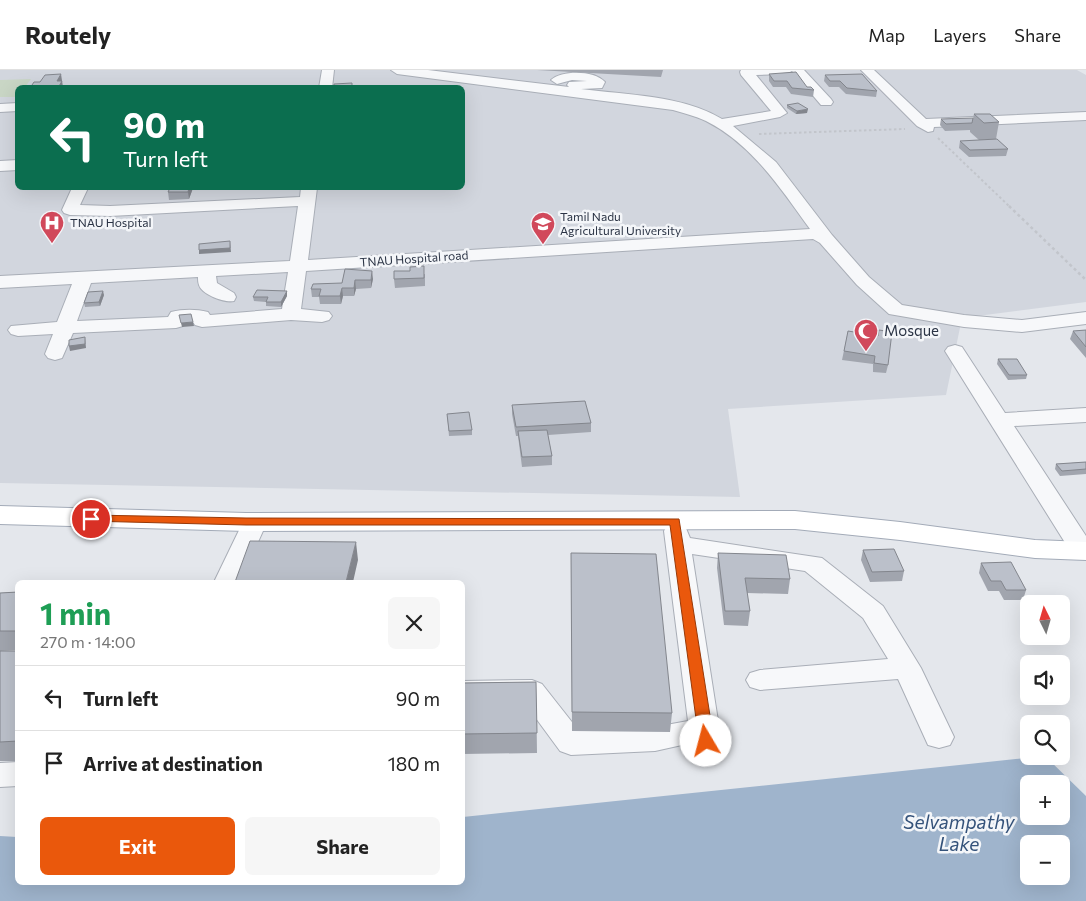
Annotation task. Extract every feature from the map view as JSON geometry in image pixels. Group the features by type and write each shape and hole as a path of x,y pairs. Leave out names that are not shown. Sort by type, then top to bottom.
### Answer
{"main road":[{"path":"0,515 677,533 794,520 900,531 1035,549 1085,551"}],"street":[{"path":"326,85 328,70"},
{"path":"397,70 560,85"},
{"path":"524,70 523,76 560,85 675,106 710,118 720,124 771,164 826,239 863,280 896,310 964,321 1022,326 1086,318"},
{"path":"720,124 780,114 746,72 786,70"},
{"path":"797,70 826,102"},
{"path":"867,70 925,126 1086,116"},
{"path":"0,108 15,107"},
{"path":"0,166 15,165"},
{"path":"79,190 70,210 110,211 308,194 300,266 291,314"},
{"name":"TNAU Hospital road","path":"0,282 300,266 815,234 826,239"},
{"path":"207,271 208,285 227,297"},
{"path":"56,354 84,278"},
{"path":"18,330 176,322 178,316 201,316 202,321 291,314 322,316"},
{"path":"955,351 1085,551"},
{"path":"999,420 1086,415"},
{"path":"228,580 255,522"},
{"path":"465,692 532,691 571,743 655,739 706,741 677,533 813,564 873,612 907,668 939,737"},
{"path":"760,680 907,668"},
{"path":"0,775 15,774"}],"path":[{"path":"736,135 925,126 1086,280"}],"shaded area":[{"name":"Tamil Nadu Agricultural University","path":"0,70 1077,70 1086,75 1086,302 962,318 946,395 728,409 740,497 0,483"}],"green space":[{"path":"31,79 26,85 15,85 15,97 0,97 0,80"}],"water":[{"name":"Selvampathy Lake","path":"1020,759 1020,765 1054,765 1064,775 1020,775 1020,825 1070,825 1070,780 1086,796 1086,901 0,901 0,836 15,837 15,885 465,885 465,817"}],"building":[{"path":"796,72 807,87 811,87 814,90 792,88 787,81 774,81 769,74"},
{"path":"61,74 57,81 62,81 60,85 32,85 34,82 40,82 45,75"},
{"path":"862,74 877,91 847,88 840,81 830,81 825,75"},
{"path":"352,83 352,85 334,85"},
{"path":"798,103 808,109 797,111 787,105"},
{"path":"974,114 990,114 999,122 984,123"},
{"path":"973,118 972,123 946,124 941,119"},
{"path":"997,139 1008,149 970,150 960,141"},
{"path":"169,190 188,190 188,192 168,192"},
{"path":"230,241 230,248 199,250 199,244"},
{"path":"424,266 424,278 394,279 394,271 410,271 410,267"},
{"path":"345,269 372,271 371,280 355,280 354,288 342,288 340,296 319,296 321,289 311,289 313,284 342,283"},
{"path":"257,290 287,291 281,302 266,302 268,297 253,297"},
{"path":"103,291 99,302 84,303 88,292"},
{"path":"191,314 193,322 181,323 179,315"},
{"name":"Mosque","path":"879,330 892,332 888,365 874,363 875,356 844,351 848,331 878,336"},
{"path":"1086,330 1086,347 1073,331"},
{"path":"85,337 85,344 69,346 69,340"},
{"path":"998,359 1017,359 1027,375 1009,375"},
{"path":"585,401 591,423 516,427 512,405"},
{"path":"469,412 472,430 449,431 447,414"},
{"path":"547,430 552,456 522,457 518,431"},
{"path":"1086,462 1086,469 1062,471 1056,464"},
{"path":"250,541 356,542 346,580 236,580"},
{"path":"894,549 904,571 872,572 863,550"},
{"path":"571,553 656,554 672,713 572,712"},
{"path":"718,553 786,555 790,579 745,578 750,611 725,611"},
{"path":"1011,562 1026,590 1006,590 1001,581 991,581 981,563"},
{"path":"15,592 15,631 0,631 0,593"},
{"path":"0,651 15,651 15,741 0,742"},
{"path":"536,682 537,733 465,734 465,683"}],"place":[{"name":"TNAU Hospital","path":"52,244"},
{"name":"Tamil Nadu Agricultural University","path":"543,245"},
{"name":"Mosque","path":"866,352"}],"route":[{"path":"91,519 246,522 675,521 706,741"}]}
